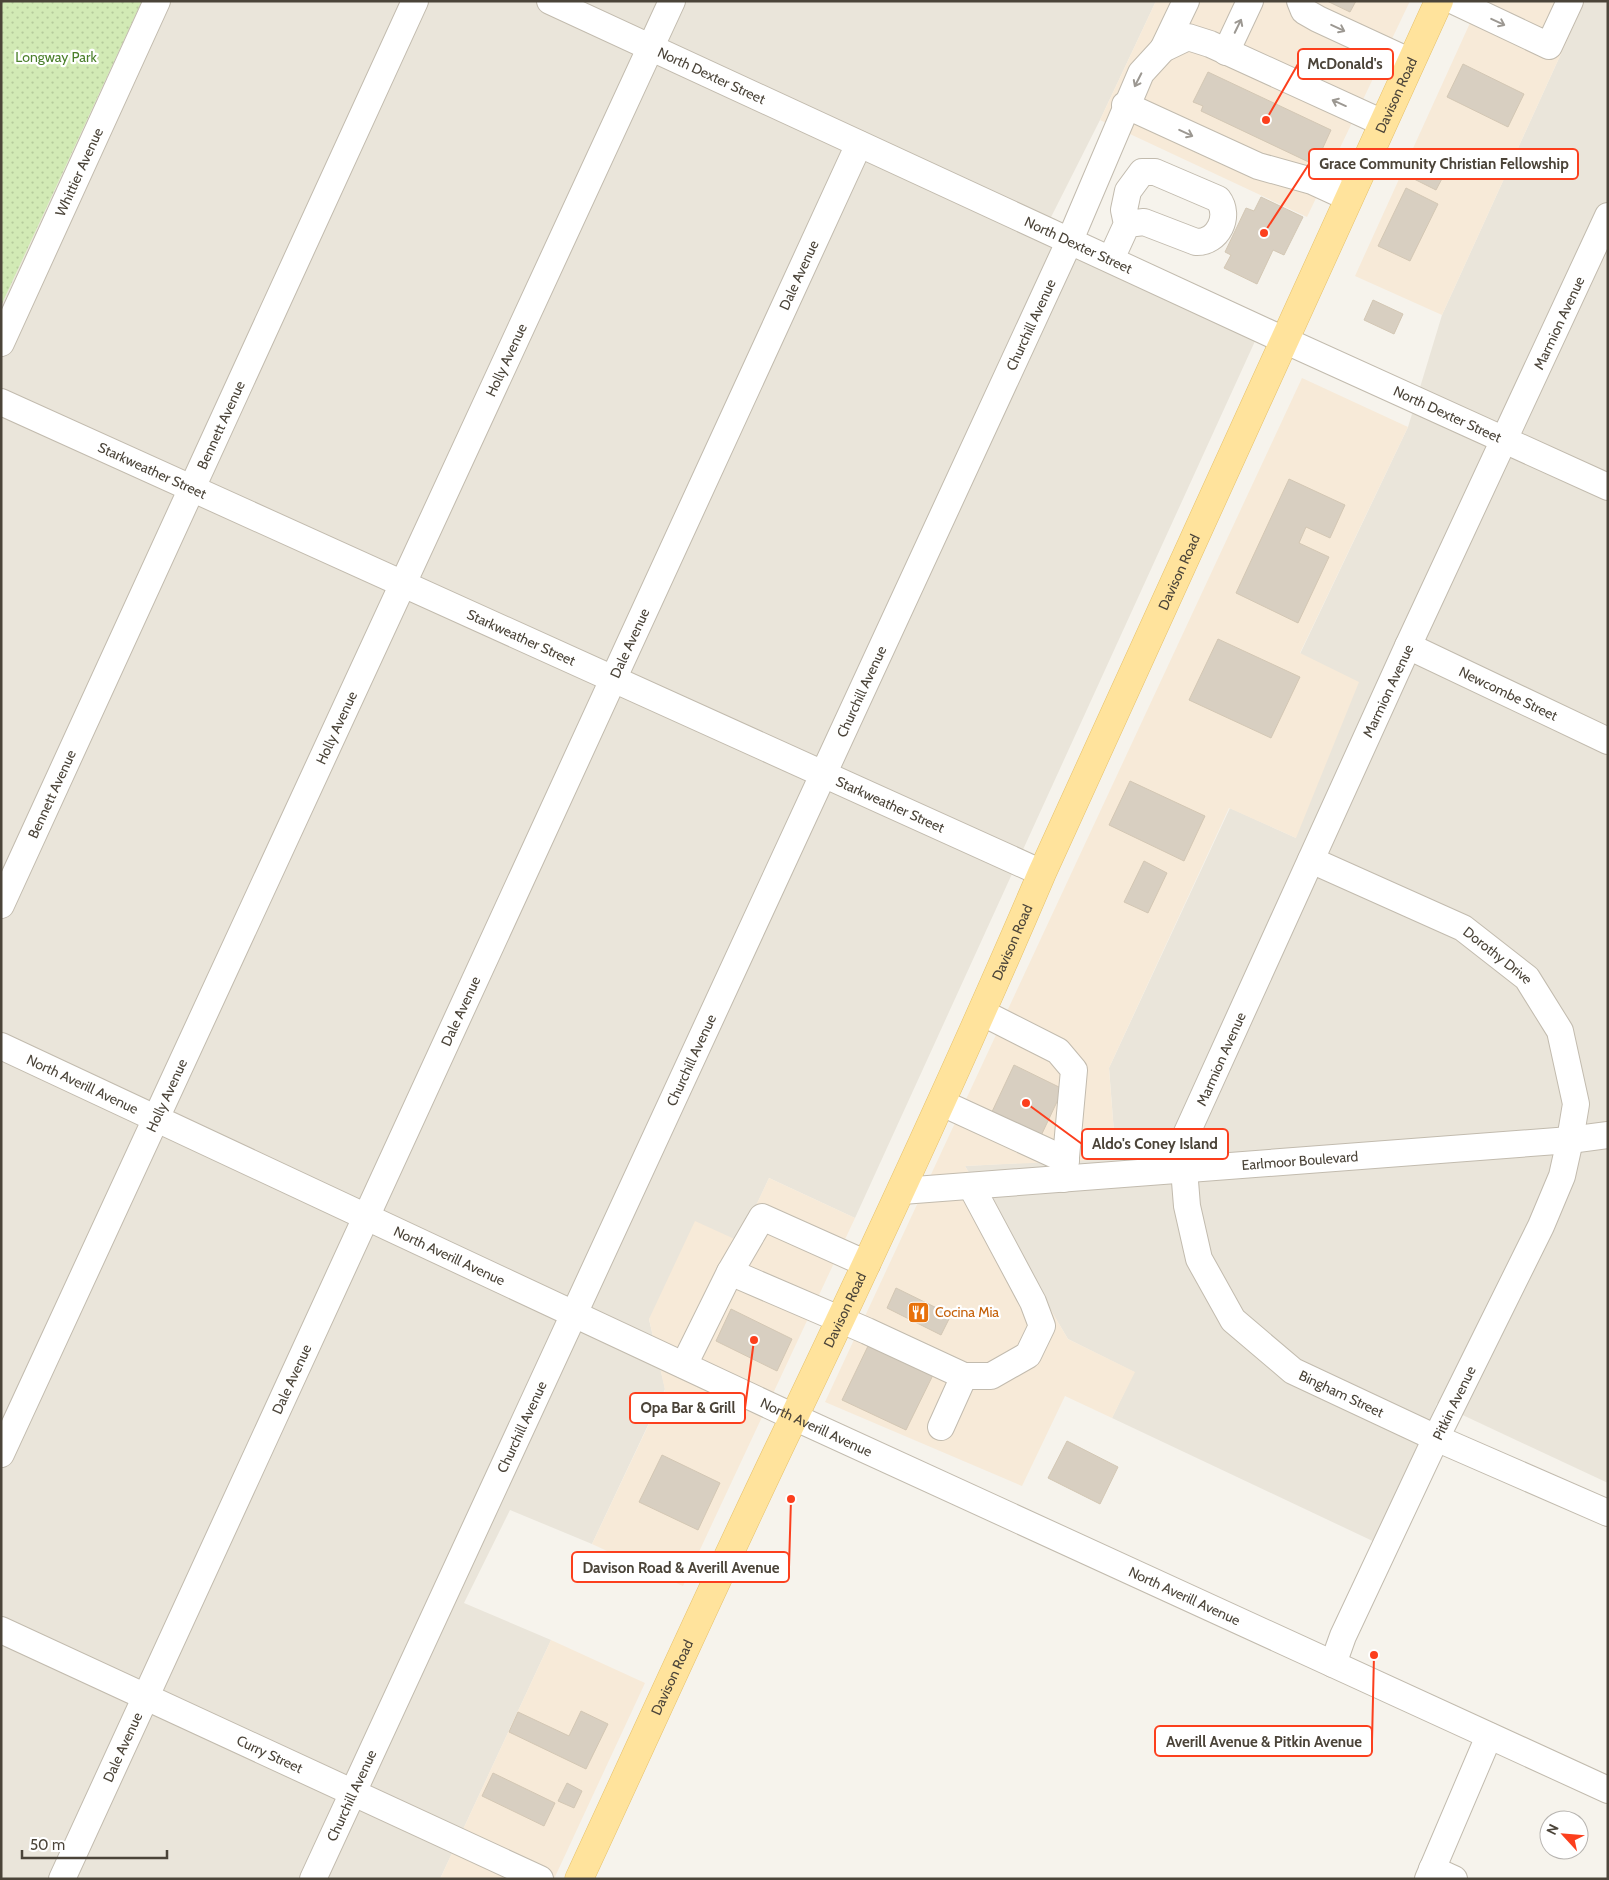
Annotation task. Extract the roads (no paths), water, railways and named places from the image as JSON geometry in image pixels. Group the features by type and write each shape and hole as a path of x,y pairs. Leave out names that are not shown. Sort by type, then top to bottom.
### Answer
{"main road":[{"name":"Davison Road","path":"579,1879 794,1417 902,1191 983,1012 1042,873 1383,123 1441,2"}],"street":[{"name":"Whittier Avenue","path":"1,343 157,1"},
{"name":"Bennett Avenue","path":"1,905 415,1"},
{"name":"North Dexter Street","path":"550,1 1284,340 1608,487"},
{"name":"Holly Avenue","path":"1,1454 672,1"},
{"path":"1163,49 1186,1"},
{"path":"1226,52 1250,1"},
{"path":"1300,1 1304,11 1318,19 1411,62"},
{"path":"1441,2 1549,46 1570,1"},
{"path":"1163,49 1188,37 1226,52 1383,123"},
{"name":"Churchill Avenue","path":"313,1879 1070,240 1125,106 1141,73 1163,49"},
{"path":"1125,106 1258,166 1312,181 1349,198"},
{"name":"Dale Avenue","path":"62,1879 859,144"},
{"name":"Marmion Avenue","path":"1184,1169 1185,1137 1408,646 1608,216"},
{"path":"1111,259 1127,224"},
{"name":"Starkweather Street","path":"1,402 1042,873"},
{"name":"Newcombe Street","path":"1408,646 1608,740"},
{"name":"Dorothy Drive","path":"1311,860 1463,928 1527,978 1560,1031 1576,1104 1570,1140"},
{"path":"942,1103 1065,1169 1074,1070 1058,1051 983,1012"},
{"name":"North Averill Avenue","path":"1,1046 574,1312 794,1417 1608,1790"},
{"name":"Earlmoor Boulevard","path":"902,1191 971,1186 1065,1169 1184,1169 1570,1140 1608,1135"},
{"name":"Pitkin Avenue","path":"1333,1664 1343,1636 1436,1438 1540,1226 1562,1176 1570,1140"},
{"name":"Bingham Street","path":"1184,1169 1187,1206 1199,1259 1233,1320 1293,1371 1436,1438 1608,1513"},
{"path":"730,1272 841,1321 867,1330 964,1376 991,1376 1028,1356 1042,1326 1033,1302 971,1186"},
{"path":"684,1364 730,1272 762,1216 867,1264"},
{"path":"941,1427 964,1376"},
{"name":"Curry Street","path":"1,1630 540,1879"},
{"path":"1438,1875 1489,1736"}],"place":[{"name":"McDonald's","path":"1266,120"},
{"name":"Grace Community Christian Fellowship","path":"1264,233"},
{"name":"Aldo's Coney Island","path":"1026,1103"},
{"name":"Cocina Mia","path":"919,1312"},
{"name":"Opa Bar & Grill","path":"754,1340"},
{"name":"Davison Road & Averill Avenue","path":"791,1499"},
{"name":"Averill Avenue & Pitkin Avenue","path":"1374,1655"}],"park label":[{"name":"Longway Park","path":"56,57"}]}
